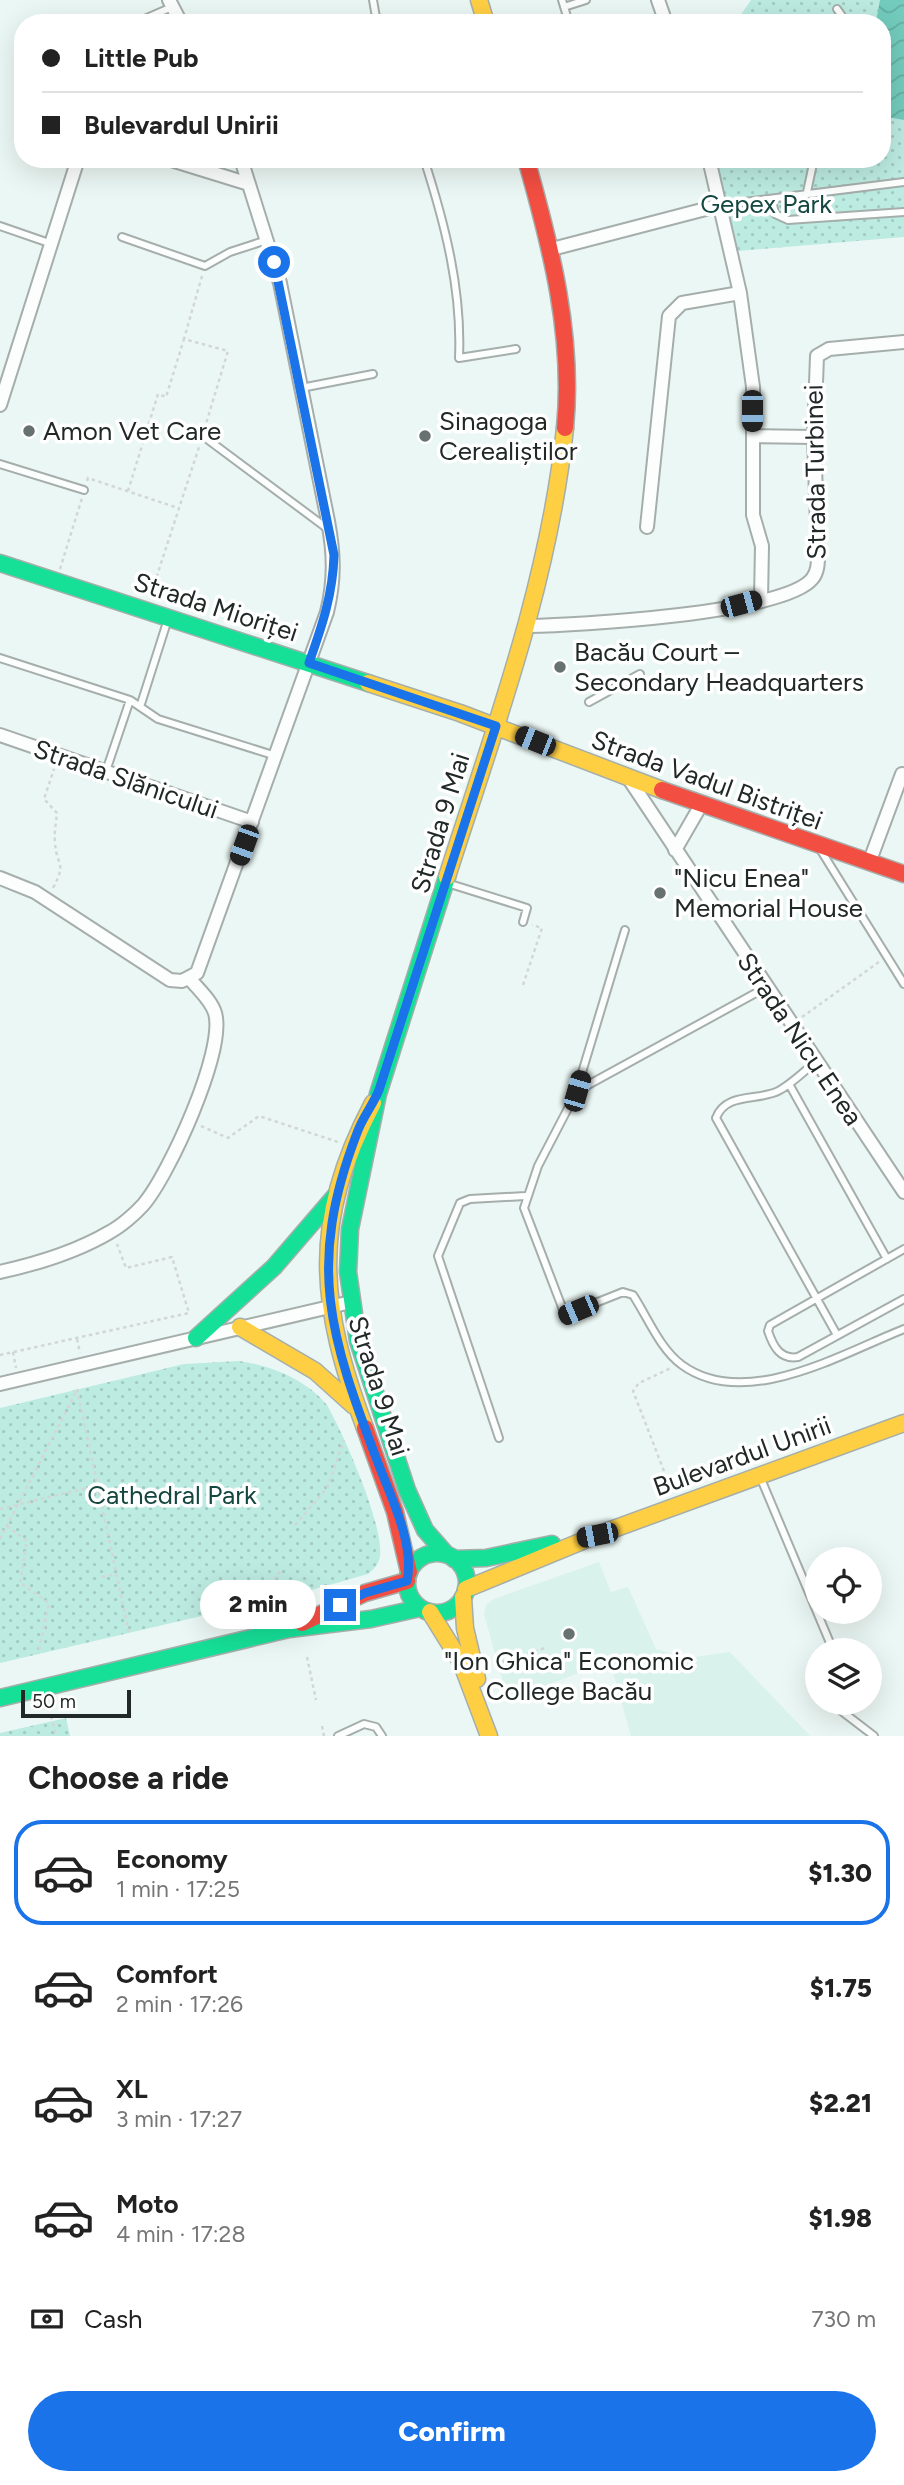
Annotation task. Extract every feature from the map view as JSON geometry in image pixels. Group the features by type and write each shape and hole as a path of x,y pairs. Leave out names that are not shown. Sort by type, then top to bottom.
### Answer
{"main road":[{"name":"Strada 9 Mai","path":"450,1556 425,1530 407,1490 358,1342 348,1272 350,1230 378,1094 527,626 554,519 566,434 565,339 552,249 529,168"},
{"name":"Strada Mioriței","path":"0,563 496,726"},
{"name":"Strada Vadul Bistriței","path":"496,726 629,779 819,847 904,874"},
{"name":"Strada 9 Mai","path":"378,1094 358,1129 336,1195 329,1236 329,1306 336,1343 402,1534 408,1577"},
{"path":"196,1338 274,1267 336,1195"},
{"path":"240,1327 309,1364 332,1383 359,1412"},
{"name":"Bulevardul Unirii","path":"465,1593 597,1535 904,1423"},
{"name":"Bulevardul Unirii","path":"450,1556 486,1558 597,1535"},
{"path":"484,1718 461,1662 425,1610 412,1601 408,1577 413,1564 428,1554 450,1556 465,1572 465,1628 489,1736"},
{"path":"289,1629 365,1593 408,1577"},
{"path":"0,1698 289,1629 425,1610 450,1610 465,1593"}],"street":[{"path":"0,405 75,168"},
{"path":"197,168 249,184"},
{"path":"0,878 47,900 170,980 190,979 197,973 203,960 309,663 334,583 334,555 280,283 244,168"},
{"name":"Strada Turbinei","path":"712,168 740,293 752,387 752,514 762,546 761,599"},
{"path":"552,249 722,205"},
{"path":"647,527 669,316 682,303 740,293"},
{"name":"Strada Turbinei","path":"527,626 684,615 761,599 806,584 817,570 814,437 817,356 829,349 904,342"},
{"path":"752,436 814,437"},
{"name":"Strada Slănicului","path":"0,735 252,822"},
{"path":"869,863 903,775 904,759"},
{"name":"Strada Nicu Enea","path":"629,779 765,988 904,1192"},
{"path":"675,850 701,805"},
{"path":"0,1272 69,1250 111,1231 143,1205 167,1169 211,1057 216,1027 215,1012 190,979"},
{"path":"0,1384 351,1302"}],"lane":[{"path":"563,4 586,0"},
{"path":"152,14 170,4"},
{"path":"837,9 841,14"},
{"path":"426,168 454,268 460,333 459,358 516,349"},
{"path":"807,192 812,168"},
{"path":"722,205 772,200 807,192 904,182"},
{"path":"772,200 775,214 788,220 904,212"},
{"path":"0,226 52,244"},
{"path":"122,237 205,266 230,252 267,240"},
{"path":"301,387 373,374"},
{"path":"203,436 330,530"},
{"path":"0,464 84,490"},
{"path":"140,707 169,617"},
{"path":"0,658 130,700 158,719 276,756"},
{"path":"589,702 640,674"},
{"path":"105,772 130,700"},
{"path":"819,847 904,984"},
{"path":"447,883 527,908 523,922"},
{"path":"625,930 577,1091 525,1196 524,1208 565,1315 623,1292 633,1296 665,1347 681,1364 709,1380 737,1384 792,1374 904,1329"},
{"path":"577,1091 765,988"},
{"path":"816,1062 789,1084 770,1094 746,1096 720,1110 716,1118 837,1335"},
{"path":"789,1084 887,1259"},
{"path":"499,1438 438,1256 460,1203 470,1199 525,1196"},
{"path":"904,1249 770,1325 768,1331 778,1352 790,1358 904,1299"},
{"path":"760,1477 829,1638"},
{"path":"847,1715 874,1736"},
{"path":"338,1736 358,1725 368,1724 378,1729 382,1736"}],"path":[{"path":"128,491 158,394 166,397 205,266"},
{"path":"146,610 228,351 184,339"},
{"path":"56,582 88,478 179,508"},
{"path":"47,900 62,871 55,848 57,814 44,799 59,755"},
{"path":"523,922 542,928 523,985"},
{"path":"790,1025 887,956"},
{"path":"188,1121 228,1138 259,1116 352,1146"},
{"path":"0,1355 189,1312 172,1256 126,1268 111,1231"},
{"path":"77,1338 80,1353"},
{"path":"13,1352 16,1368"},
{"path":"664,1471 633,1391 639,1383 681,1364"},
{"path":"0,1539 77,1390 129,1633"},
{"path":"295,1525 327,1489 344,1440"},
{"path":"0,1509 96,1486"},
{"path":"7,1526 27,1541 20,1583 49,1603 38,1654"},
{"path":"269,1600 272,1583 282,1570"},
{"path":"102,1577 116,1574"},
{"path":"494,1664 545,1648"},
{"path":"307,1657 316,1700"},
{"path":"51,1716 56,1736"},
{"path":"322,1726 324,1736"}],"shaded area":[{"name":"\"Ion Ghica\" Economic College Bacău","path":"599,1562 611,1592 628,1587 656,1649 687,1658 730,1652 810,1736 631,1736 610,1661 508,1700 484,1614 486,1605 494,1599"}],"green space":[{"name":"Gepex Park","path":"751,0 904,0 904,237 727,252 711,168 891,168 891,14 741,14"},
{"name":"Cathedral Park","path":"239,1361 264,1366 287,1375 309,1388 327,1405 352,1457 376,1523 380,1556 376,1566 368,1574 308,1591 0,1663 0,1408 184,1364"},
{"path":"66,1718 70,1736 0,1736 0,1733"}],"water":[{"path":"880,0 904,0 904,120 891,118 891,14 877,14"}],"traffic: fast":[{"path":"0,563 368,683"},
{"path":"446,1554 425,1530 407,1490 358,1341 348,1272 350,1229 378,1094 447,877"},
{"path":"196,1338 274,1267 336,1195"},
{"path":"454,1559 486,1558 552,1544"},
{"path":"437,1553 454,1558 462,1566 467,1583 462,1600 454,1608 437,1613 420,1608 412,1600 407,1583 412,1566 420,1558 437,1553"},
{"path":"0,1698 289,1629 371,1619 420,1608"}],"traffic: slow":[{"path":"479,0 483,14"},
{"path":"447,877 501,711 533,599 557,486 565,428"},
{"path":"368,683 460,713 662,790"},
{"path":"365,1428 338,1342 328,1264 331,1226 339,1187 353,1146 373,1103"},
{"path":"240,1327 315,1371 354,1406"},
{"path":"466,1589 597,1535 904,1423"},
{"path":"463,1597 465,1628 477,1679"},
{"path":"430,1612 461,1662 489,1736"}],"traffic: jam":[{"path":"528,168 552,259 563,326 567,394 565,428"},
{"path":"662,790 904,874"},
{"path":"365,1428 395,1512 409,1572"},
{"path":"302,1623 365,1593 407,1581"}],"place":[{"name":"Amon Vet Care","path":"29,431"},
{"name":"Sinagoga Cerealiștilor","path":"425,436"},
{"name":"Bacău Court – Secondary Headquarters","path":"560,667"},
{"name":"\"Nicu Enea\" Memorial House","path":"660,893"},
{"name":"\"Ion Ghica\" Economic College Bacău","path":"569,1634"}],"route":[{"path":"274,262 334,555 334,583 309,663 496,726 378,1094 358,1129 336,1195 327,1269 329,1306 336,1343 390,1496 402,1534 409,1572 407,1581 365,1593 340,1605"}]}
